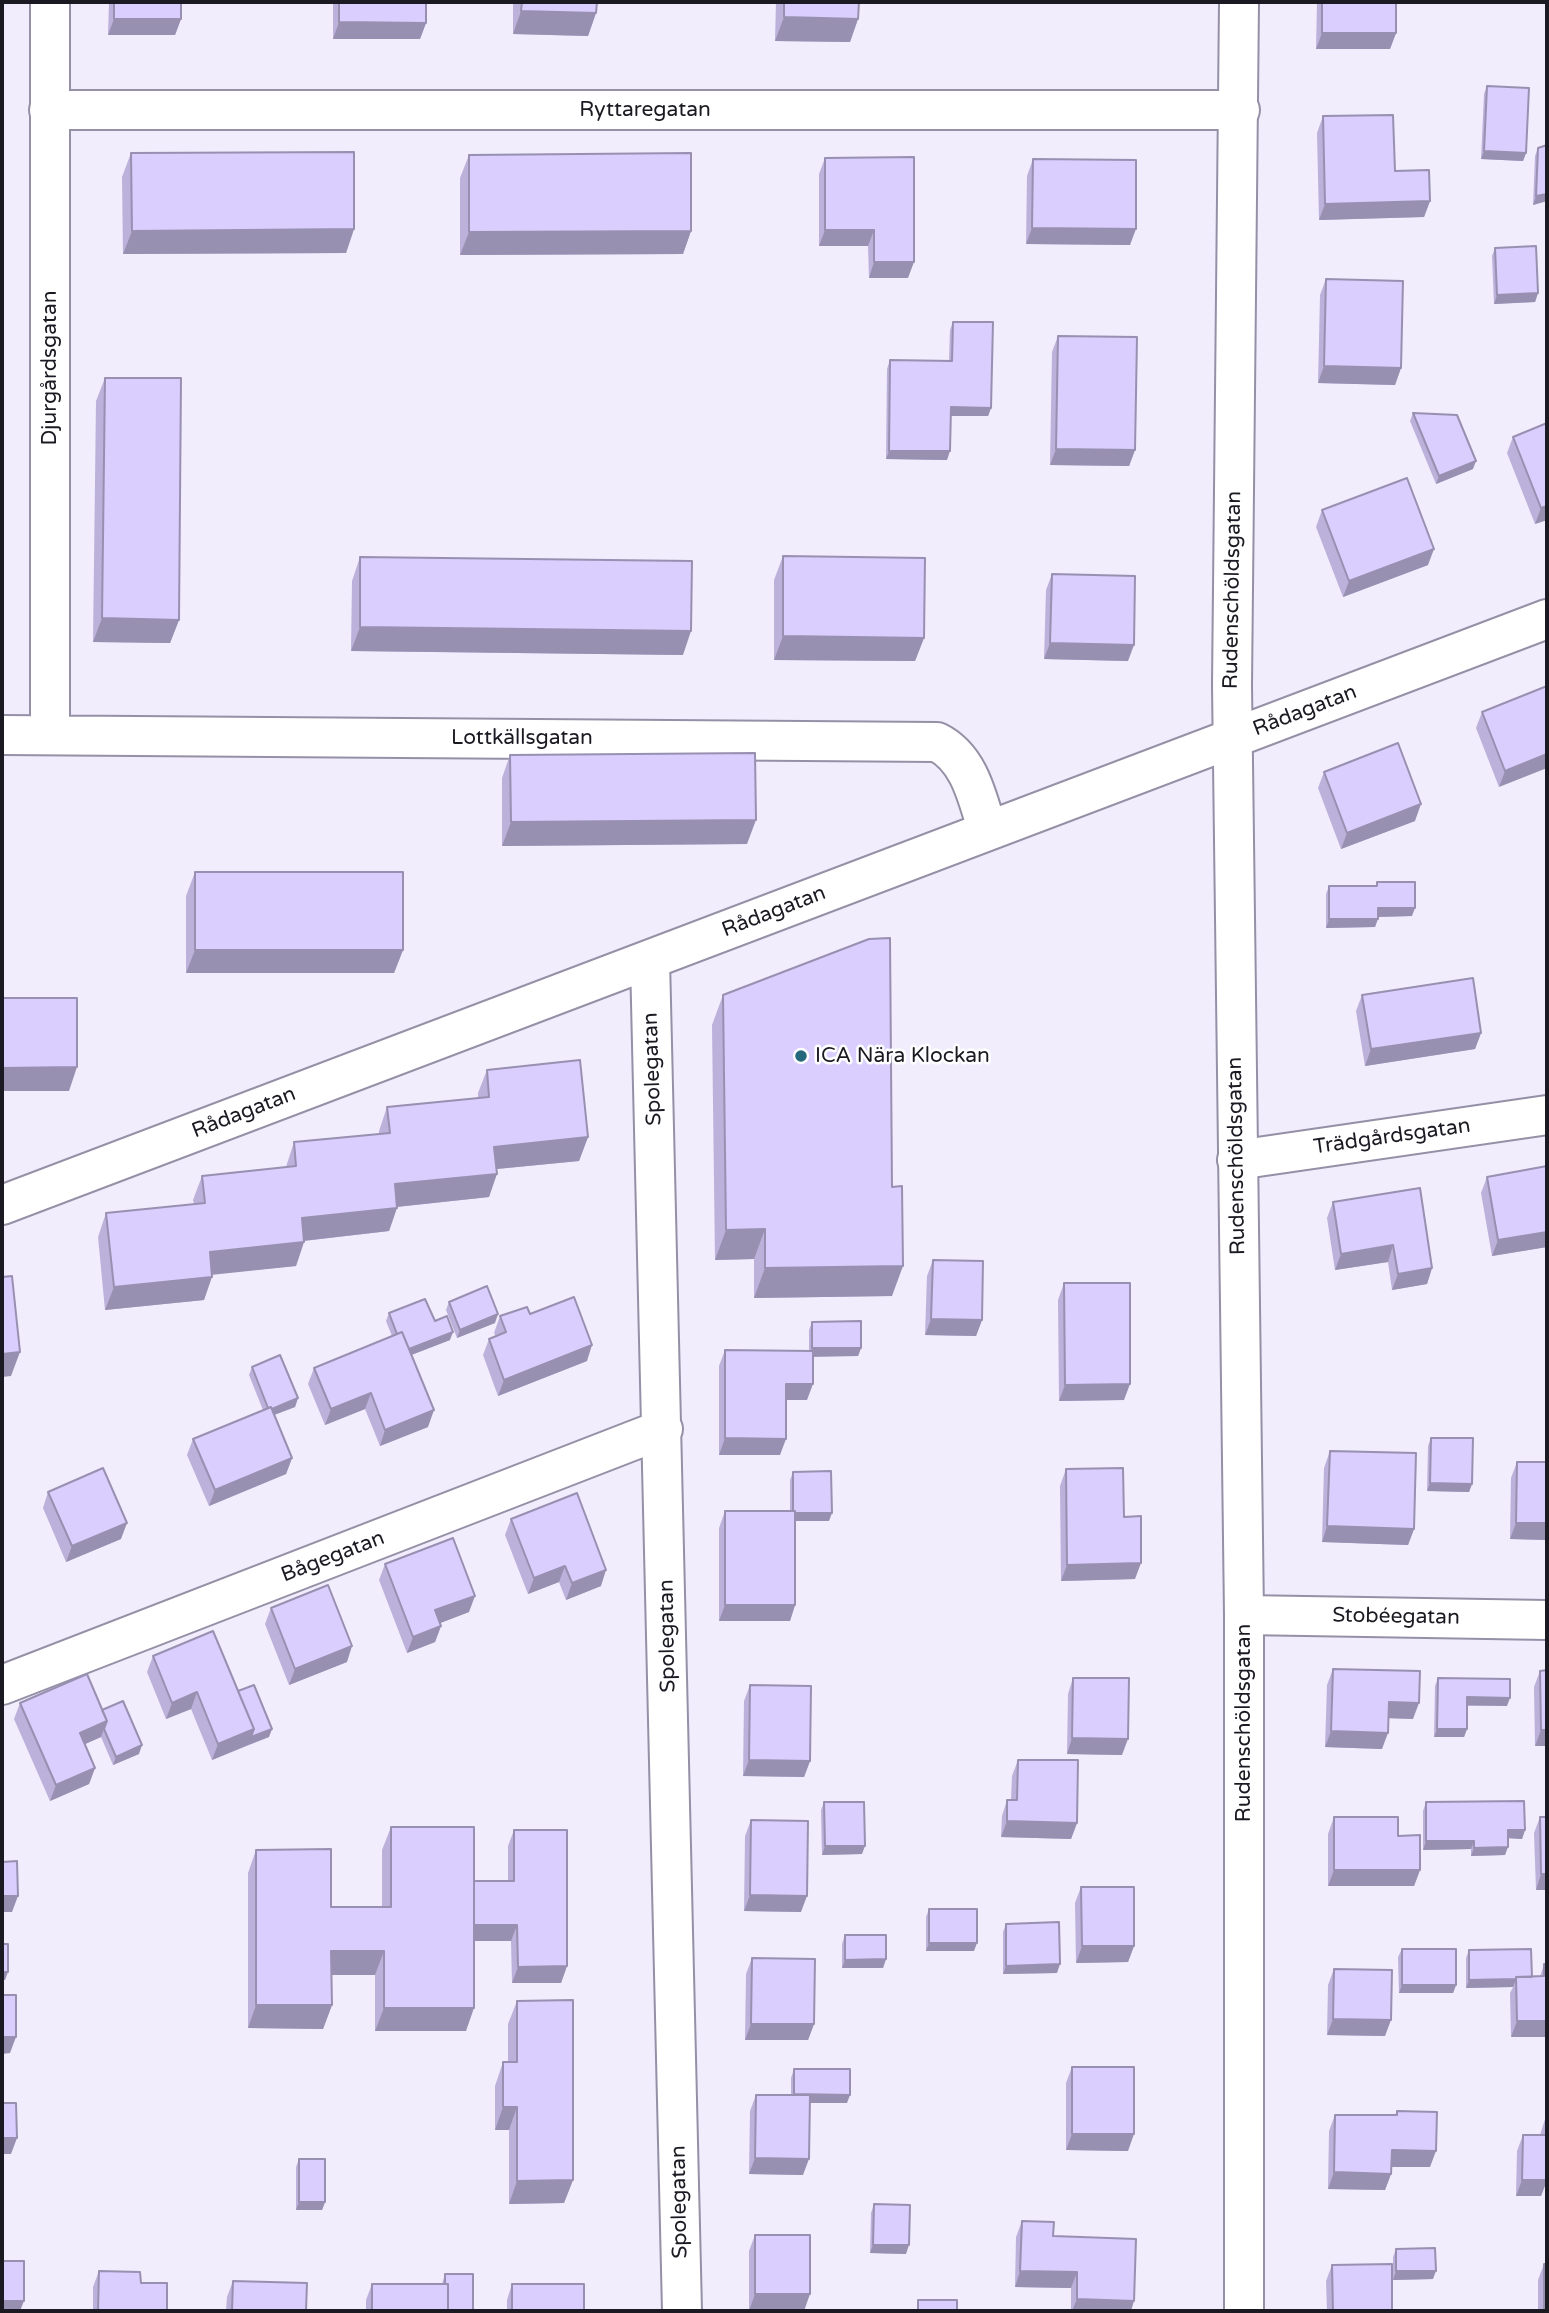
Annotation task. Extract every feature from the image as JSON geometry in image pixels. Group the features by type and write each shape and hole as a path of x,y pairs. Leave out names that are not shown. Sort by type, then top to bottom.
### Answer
{"street":[{"name":"Djurgårdsgatan","path":"50,2 50,734"},
{"name":"Rudenschöldsgatan","path":"1239,2 1232,738 1244,1615 1244,2311"},
{"name":"Ryttaregatan","path":"50,110 1240,110"},
{"name":"Rådagatan","path":"2,1205 650,960 987,829 1547,619"},
{"name":"Lottkällsgatan","path":"2,735 937,742 955,751 975,792 987,829"},
{"name":"Spolegatan","path":"650,960 682,2311"},
{"name":"Trädgårdsgatan","path":"1237,1160 1547,1115"},
{"name":"Bågegatan","path":"2,1685 663,1429"},
{"name":"Stobéegatan","path":"1244,1615 1547,1620"}],"building":[{"path":"114,2 181,2 181,19 114,19"},
{"path":"339,2 426,2 426,23 339,22"},
{"path":"522,2 597,2 596,13 521,11"},
{"path":"784,2 859,2 858,19 784,17"},
{"path":"1322,2 1396,2 1396,33 1322,33"},
{"path":"1487,86 1529,88 1526,153 1484,151"},
{"path":"1393,115 1395,171 1429,170 1430,201 1325,204 1323,116"},
{"path":"1547,145 1547,194 1536,196 1538,148"},
{"path":"354,152 354,229 132,231 131,153"},
{"path":"691,153 691,231 469,232 469,155"},
{"path":"914,157 914,262 874,262 874,230 825,230 825,158"},
{"path":"1033,159 1136,160 1136,229 1032,228"},
{"path":"1536,246 1538,293 1497,295 1495,248"},
{"path":"1326,279 1403,281 1401,368 1324,366"},
{"path":"953,322 993,322 991,408 951,407 950,451 889,451 890,360 952,361"},
{"path":"1058,336 1137,337 1135,450 1056,449"},
{"path":"105,378 181,378 179,620 102,618"},
{"path":"1413,413 1457,415 1476,461 1439,476"},
{"path":"1547,423 1547,506 1541,508 1513,437"},
{"path":"1407,478 1434,549 1349,581 1322,510"},
{"path":"783,556 925,558 924,638 783,636"},
{"path":"360,557 692,561 691,631 360,627"},
{"path":"1052,574 1135,576 1134,645 1050,643"},
{"path":"1547,686 1547,754 1505,771 1482,712"},
{"path":"1398,743 1421,804 1347,833 1324,772"},
{"path":"755,753 756,820 511,822 510,755"},
{"path":"195,872 403,872 403,950 195,950"},
{"path":"1377,882 1415,882 1415,908 1378,908 1378,919 1329,919 1329,886 1377,886"},
{"path":"890,938 892,1187 902,1186 903,1266 765,1268 765,1229 726,1230 723,995 869,939"},
{"path":"1473,978 1481,1033 1371,1049 1362,995"},
{"path":"2,998 77,998 77,1067 2,1068"},
{"path":"580,1060 588,1137 494,1147 497,1174 395,1184 397,1208 302,1218 304,1242 210,1252 212,1277 114,1287 106,1213 205,1203 202,1176 296,1166 294,1142 390,1133 387,1107 489,1097 487,1070"},
{"path":"1547,1166 1547,1232 1498,1240 1487,1177"},
{"path":"1420,1188 1432,1268 1398,1274 1393,1245 1341,1254 1333,1202"},
{"path":"933,1260 983,1261 982,1320 931,1319"},
{"path":"12,1276 20,1352 2,1354 2,1277"},
{"path":"1064,1283 1130,1283 1130,1384 1065,1385"},
{"path":"487,1286 498,1314 460,1330 449,1302"},
{"path":"574,1297 592,1345 504,1380 489,1339 506,1332 500,1316 527,1307 530,1314"},
{"path":"425,1299 435,1321 447,1316 453,1332 409,1349 402,1332 397,1334 389,1313"},
{"path":"861,1321 861,1348 812,1348 812,1322"},
{"path":"402,1332 434,1410 385,1430 371,1393 331,1409 314,1368"},
{"path":"725,1350 813,1351 813,1384 786,1384 786,1439 725,1438"},
{"path":"280,1355 298,1398 272,1409 268,1408 252,1367"},
{"path":"271,1407 292,1458 215,1490 193,1439"},
{"path":"1431,1438 1473,1438 1472,1484 1430,1483"},
{"path":"1330,1451 1416,1453 1414,1529 1327,1526"},
{"path":"1517,1462 1547,1462 1547,1523 1516,1523"},
{"path":"103,1468 127,1523 72,1546 48,1492"},
{"path":"1123,1468 1124,1517 1141,1516 1141,1563 1067,1565 1066,1469"},
{"path":"831,1471 832,1513 795,1513 793,1472"},
{"path":"577,1493 606,1570 572,1583 565,1566 534,1578 511,1519"},
{"path":"725,1511 795,1511 795,1605 725,1605"},
{"path":"453,1538 475,1596 435,1610 441,1626 413,1637 385,1564"},
{"path":"328,1585 352,1646 295,1669 271,1608"},
{"path":"213,1631 254,1729 218,1744 197,1692 172,1703 153,1656"},
{"path":"1333,1669 1420,1671 1419,1703 1389,1702 1388,1733 1331,1731"},
{"path":"1547,1670 1547,1730 1541,1730 1540,1671"},
{"path":"87,1674 107,1721 80,1733 95,1768 56,1785 20,1703"},
{"path":"1073,1678 1129,1678 1128,1739 1072,1738"},
{"path":"1438,1678 1510,1679 1510,1698 1467,1697 1467,1729 1437,1729"},
{"path":"254,1685 272,1729 251,1737 254,1729 238,1691"},
{"path":"750,1685 811,1686 810,1761 749,1760"},
{"path":"123,1701 142,1745 116,1757 104,1729 107,1721 102,1710"},
{"path":"1018,1760 1078,1760 1077,1823 1007,1821 1007,1800 1017,1800"},
{"path":"1524,1801 1525,1830 1508,1830 1508,1847 1474,1848 1474,1841 1426,1841 1426,1802"},
{"path":"824,1802 864,1802 865,1846 825,1846"},
{"path":"1334,1817 1398,1817 1398,1836 1420,1835 1420,1870 1334,1870"},
{"path":"1540,1817 1547,1817 1547,1874 1541,1874"},
{"path":"751,1820 808,1821 807,1896 750,1895"},
{"path":"391,1827 474,1827 474,2008 384,2008 384,1951 331,1951 332,2005 256,2005 256,1850 331,1849 331,1907 391,1907"},
{"path":"514,1830 567,1830 567,1966 518,1967 517,1925 474,1925 474,1881 514,1881"},
{"path":"17,1861 18,1896 2,1896 2,1862"},
{"path":"1081,1887 1134,1887 1134,1946 1082,1946"},
{"path":"929,1909 977,1909 977,1943 929,1943"},
{"path":"1059,1922 1060,1964 1006,1966 1006,1924"},
{"path":"845,1935 886,1935 886,1959 845,1960"},
{"path":"2,1944 8,1944 8,1972 2,1972"},
{"path":"1402,1949 1456,1949 1456,1985 1402,1985"},
{"path":"1531,1949 1532,1977 1469,1980 1469,1950"},
{"path":"752,1958 815,1959 814,2024 751,2024"},
{"path":"1544,1964 1547,1964 1547,2021 1517,2021 1516,1977 1544,1976"},
{"path":"1334,1969 1392,1970 1391,2020 1333,2019"},
{"path":"2,1995 16,1995 16,2037 2,2037"},
{"path":"573,2000 573,2180 517,2181 517,2107 503,2107 503,2062 517,2062 517,2001"},
{"path":"1072,2067 1134,2067 1134,2134 1072,2134"},
{"path":"794,2069 850,2069 850,2095 794,2094"},
{"path":"756,2095 810,2095 809,2159 755,2158"},
{"path":"2,2103 16,2103 17,2138 2,2138"},
{"path":"1397,2111 1437,2112 1436,2151 1392,2150 1391,2174 1334,2172 1335,2115 1397,2115"},
{"path":"1546,2116 1547,2180 1522,2180 1523,2135 1546,2135"},
{"path":"299,2159 325,2159 325,2202 299,2202"},
{"path":"874,2204 910,2205 909,2245 873,2245"},
{"path":"1022,2221 1054,2222 1053,2236 1136,2239 1134,2301 1077,2299 1077,2272 1020,2271"},
{"path":"755,2235 810,2235 810,2294 755,2294"},
{"path":"1435,2248 1436,2271 1396,2271 1396,2249"},
{"path":"2,2261 24,2261 24,2301 2,2301"},
{"path":"1392,2264 1392,2311 1333,2311 1332,2265"},
{"path":"1544,2264 1547,2264 1547,2311 1544,2311"},
{"path":"99,2271 140,2272 141,2283 167,2283 167,2311 98,2311"},
{"path":"445,2274 473,2274 473,2311 448,2311 448,2284 445,2284"},
{"path":"233,2281 307,2283 306,2311 232,2311"},
{"path":"372,2284 448,2284 448,2311 372,2311"},
{"path":"512,2284 584,2284 584,2311 512,2311"},
{"path":"918,2300 957,2300 957,2311 918,2311"}],"place":[{"name":"ICA Nära Klockan","path":"801,1056"}]}
